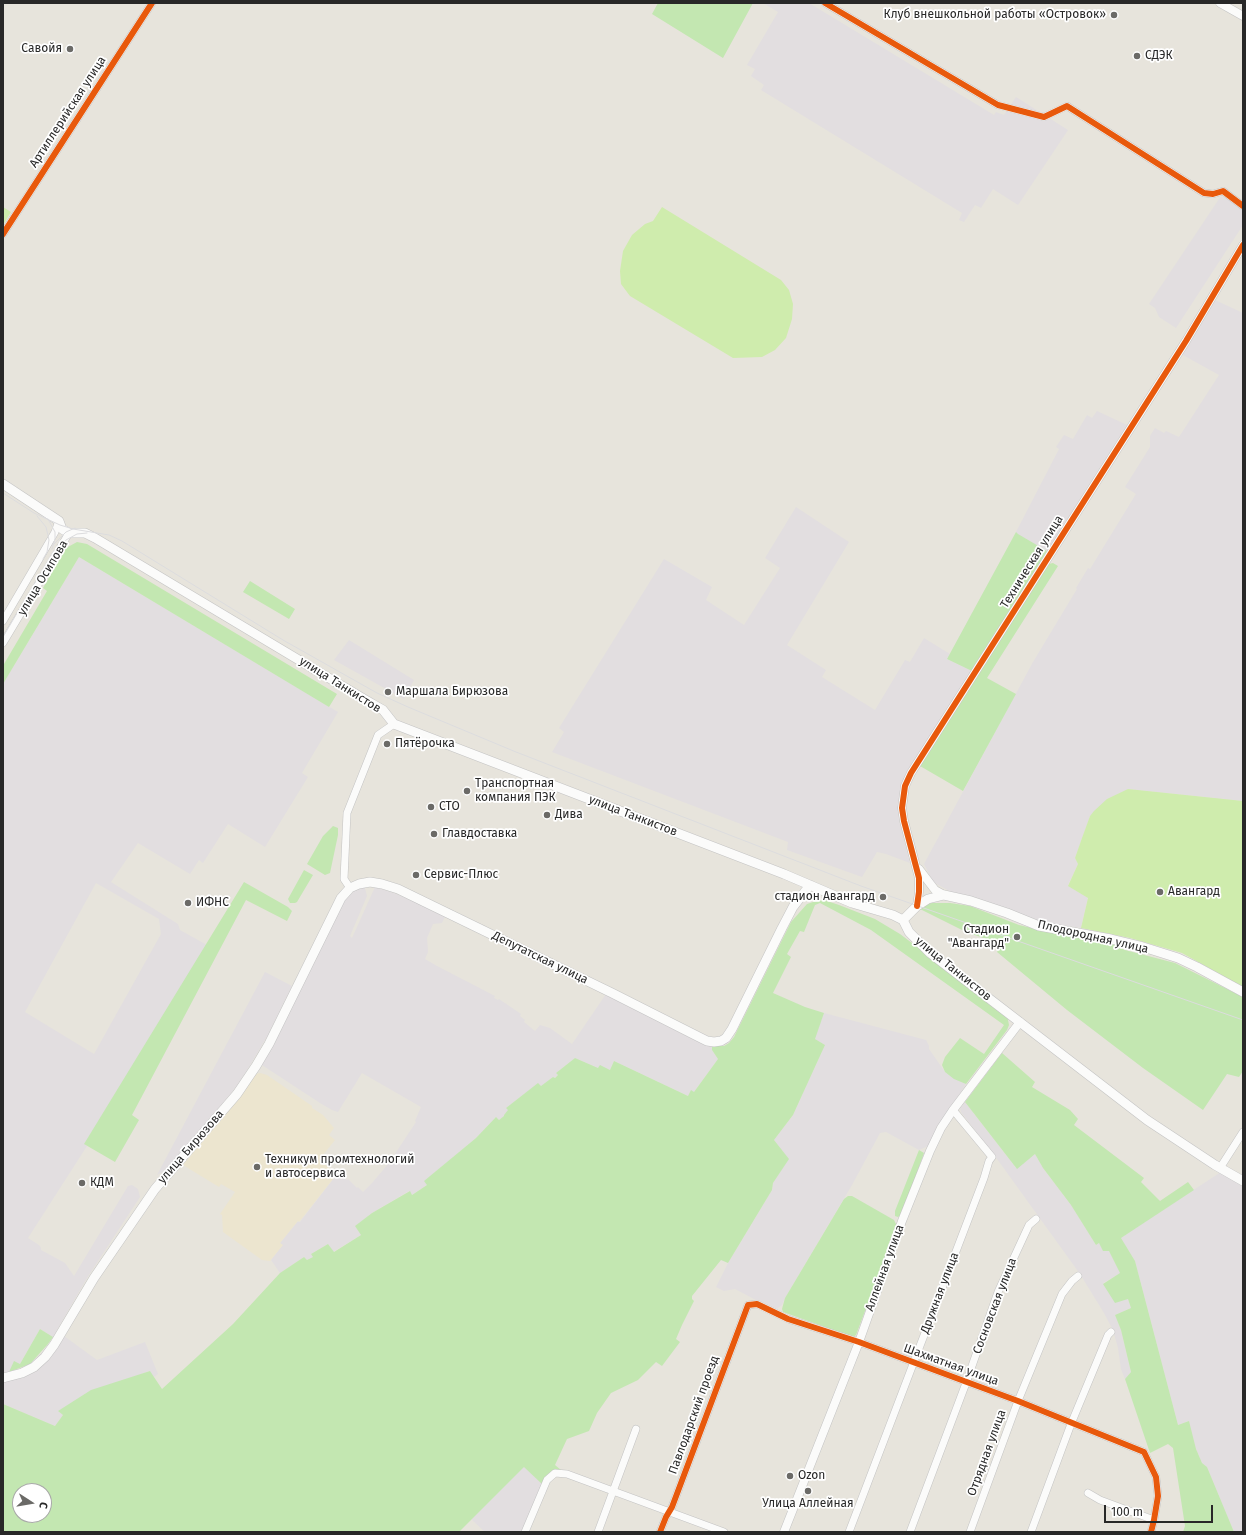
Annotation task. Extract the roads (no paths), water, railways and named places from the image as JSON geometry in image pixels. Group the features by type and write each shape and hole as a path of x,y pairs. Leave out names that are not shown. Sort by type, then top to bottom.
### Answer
{"main road":[{"name":"улица Танкистов","path":"3,484 61,529 85,533 95,538 371,702 383,710 394,724 784,874 852,903 893,915 903,920 909,932 930,953 1147,1120 1220,1168 1243,1181"},
{"name":"Депутатская улица","path":"350,888 359,884 370,882 389,886 440,909 707,1041 721,1041 726,1038 732,1029 793,907 810,886"},
{"name":"улица Бирюзова","path":"3,1378 22,1374 34,1367 54,1345 94,1278 155,1189 237,1094 269,1044 341,898 350,888"},
{"name":"Плодородная улица","path":"903,920 917,906 928,899 944,895 971,901 1039,926 1111,938 1178,958 1243,992"}],"street":[{"name":"Артиллерийская улица","path":"3,234 152,3"},
{"path":"825,3 998,105 1044,117 1067,106 1204,193 1213,194 1223,191 1243,206"},
{"path":"1220,3 1243,16"},
{"name":"Техническая улица","path":"917,906 920,892 919,878 902,808 905,786 1186,341 1243,245"},
{"name":"улица Осипова","path":"3,621 61,529"},
{"name":"улица Осипова","path":"3,643 61,529"},
{"path":"350,888 344,879 347,813 378,735 394,724"},
{"path":"915,863 923,877 935,890 944,895"},
{"name":"Аллейная улица","path":"784,1532 859,1342 897,1236 930,1151 941,1128 953,1110 1020,1022"},
{"name":"Дружная улица","path":"849,1532 984,1178 988,1161 992,1157 953,1110"},
{"path":"1220,1168 1243,1132"},
{"name":"Сосновская улица","path":"910,1532 966,1383 998,1292 1029,1225 1036,1219"},
{"name":"Отрядная улица","path":"970,1532 1018,1401 1062,1294 1078,1276"},
{"name":"Шахматная улица","path":"748,1305 757,1304 788,1319 859,1342 966,1383 1018,1401 1071,1424 1144,1452 1156,1477 1158,1496 1154,1520"},
{"name":"Павлодарский проезд","path":"660,1532 666,1517 670,1512 748,1305"},
{"path":"1031,1532 1071,1424 1108,1334 1111,1332"},
{"path":"598,1532 636,1429"},
{"path":"525,1532 547,1480 555,1473 567,1474 614,1490 722,1532"},
{"path":"1088,1493 1100,1500 1154,1520 1151,1532"}],"tram line":[{"path":"3,493 34,513 60,525 73,529 109,535 122,541 283,640 377,693 408,707 516,752 861,886 1243,1020"},
{"path":"37,516 46,527 49,540 47,552 43,559"},
{"path":"48,519 55,532 55,539 52,549"},
{"path":"53,545 66,532 75,528"},
{"path":"3,637 53,552 66,540 77,534 87,533"}],"place":[{"name":"Клуб внешкольной работы «Островок»","path":"1114,15"},
{"name":"Савойя","path":"70,49"},
{"name":"СДЭК","path":"1137,56"},
{"name":"Маршала Бирюзова","path":"388,692"},
{"name":"Пятёрочка","path":"387,744"},
{"name":"Транспортная компания ПЭК","path":"467,791"},
{"name":"СТО","path":"431,807"},
{"name":"Дива","path":"547,815"},
{"name":"Главдоставка","path":"434,834"},
{"name":"Сервис-Плюс","path":"416,875"},
{"name":"Авангард","path":"1160,892"},
{"name":"стадион Авангард","path":"883,897"},
{"name":"ИФНС","path":"188,903"},
{"name":"Стадион \"Авангард\"","path":"1017,937"},
{"name":"Техникум промтехнологий и автосервиса","path":"257,1167"},
{"name":"КДМ","path":"82,1183"},
{"name":"Ozon","path":"790,1476"},
{"name":"Улица Аллейная","path":"808,1491"}]}
